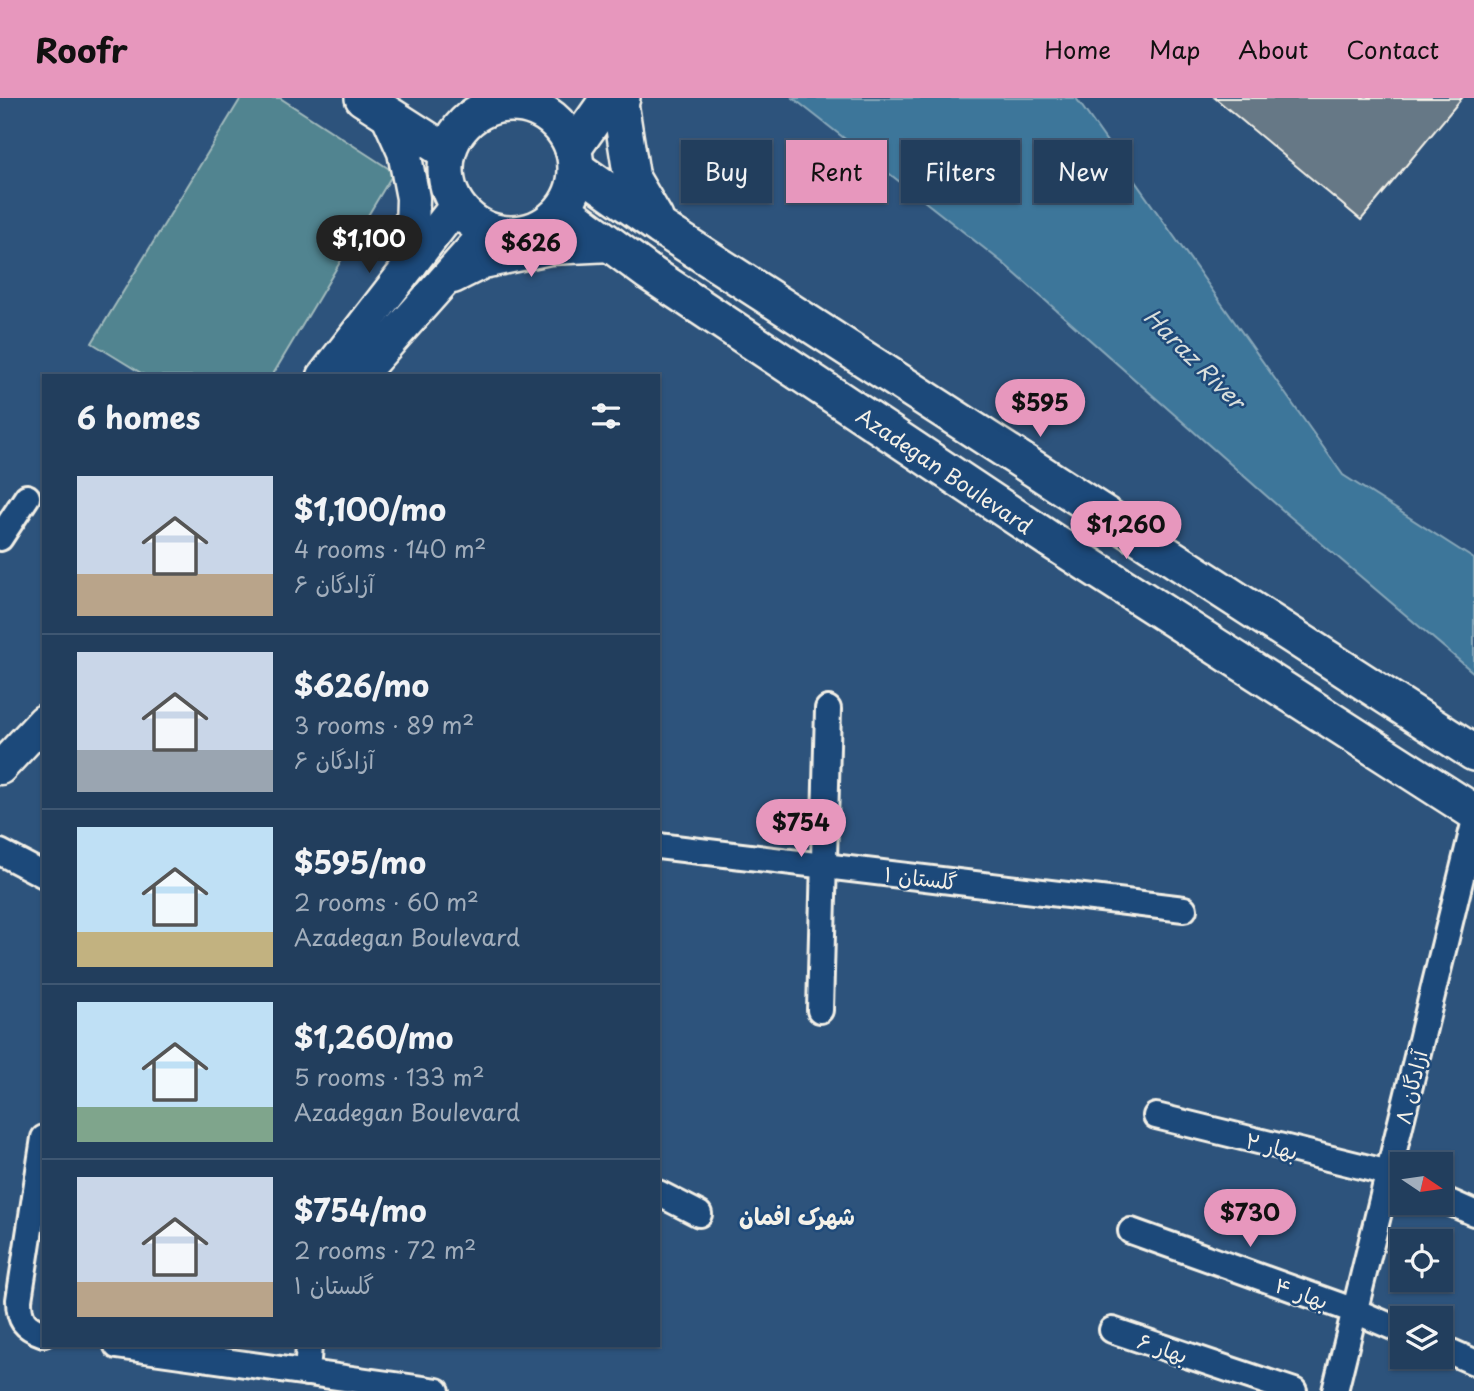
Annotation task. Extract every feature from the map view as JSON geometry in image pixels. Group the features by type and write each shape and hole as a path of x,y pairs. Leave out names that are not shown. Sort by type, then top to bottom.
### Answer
{"main road":[{"path":"609,98 575,159 573,190 563,209 548,223 529,232 509,235 488,231 470,221 456,206 446,180 447,152 458,129 479,103 516,103 541,110 561,126 575,159 660,227 1474,753"},
{"path":"622,98 620,103 632,179 660,227"},
{"path":"375,106 447,152"},
{"name":"Azadegan Boulevard","path":"563,209 648,272 1069,552 1474,812"},
{"path":"1069,552 1097,509"},
{"path":"1139,597 1162,551"}],"street":[{"path":"375,106 404,152 412,198 411,264"},
{"path":"326,374 456,206"},
{"path":"361,374 488,231"},
{"path":"443,283 483,262 550,248 611,245"},
{"path":"0,538 27,497"},
{"path":"820,1010 828,709"},
{"path":"0,768 42,723"},
{"name":"آزادگان ۸","path":"1401,1152 1474,824"},
{"name":"گلستان ۱","path":"660,846 1184,909"},
{"path":"0,852 42,874"},
{"name":"بهار ۲","path":"1156,1116 1390,1176"},
{"path":"42,1151 19,1300 22,1320 42,1333"},
{"name":"آزادگان ۸","path":"1335,1391 1354,1311 1390,1193"},
{"path":"660,1194 699,1214"},
{"path":"1453,1204 1474,1213"},
{"name":"بهار ۴","path":"1131,1231 1390,1326"},
{"name":"بهار ۶","path":"1112,1330 1294,1391"},
{"path":"124,1347 407,1389 438,1391"},
{"path":"306,1373 309,1347"},
{"path":"1453,1353 1474,1362"}],"green space":[{"path":"241,98 280,98 394,172 273,374 143,374 92,343"}],"water":[{"name":"Haraz River","path":"793,98 1076,98 1106,140 1034,140 1034,203 1132,203 1132,177 1343,475 1474,559 1474,673 1287,514 1003,263 927,203 1020,203 1020,140 901,140 901,183 887,172 887,140 846,140"}],"building":[{"path":"1215,98 1462,98 1361,220"}],"district":[{"name":"شهرک افمان","path":"797,1215"}]}
